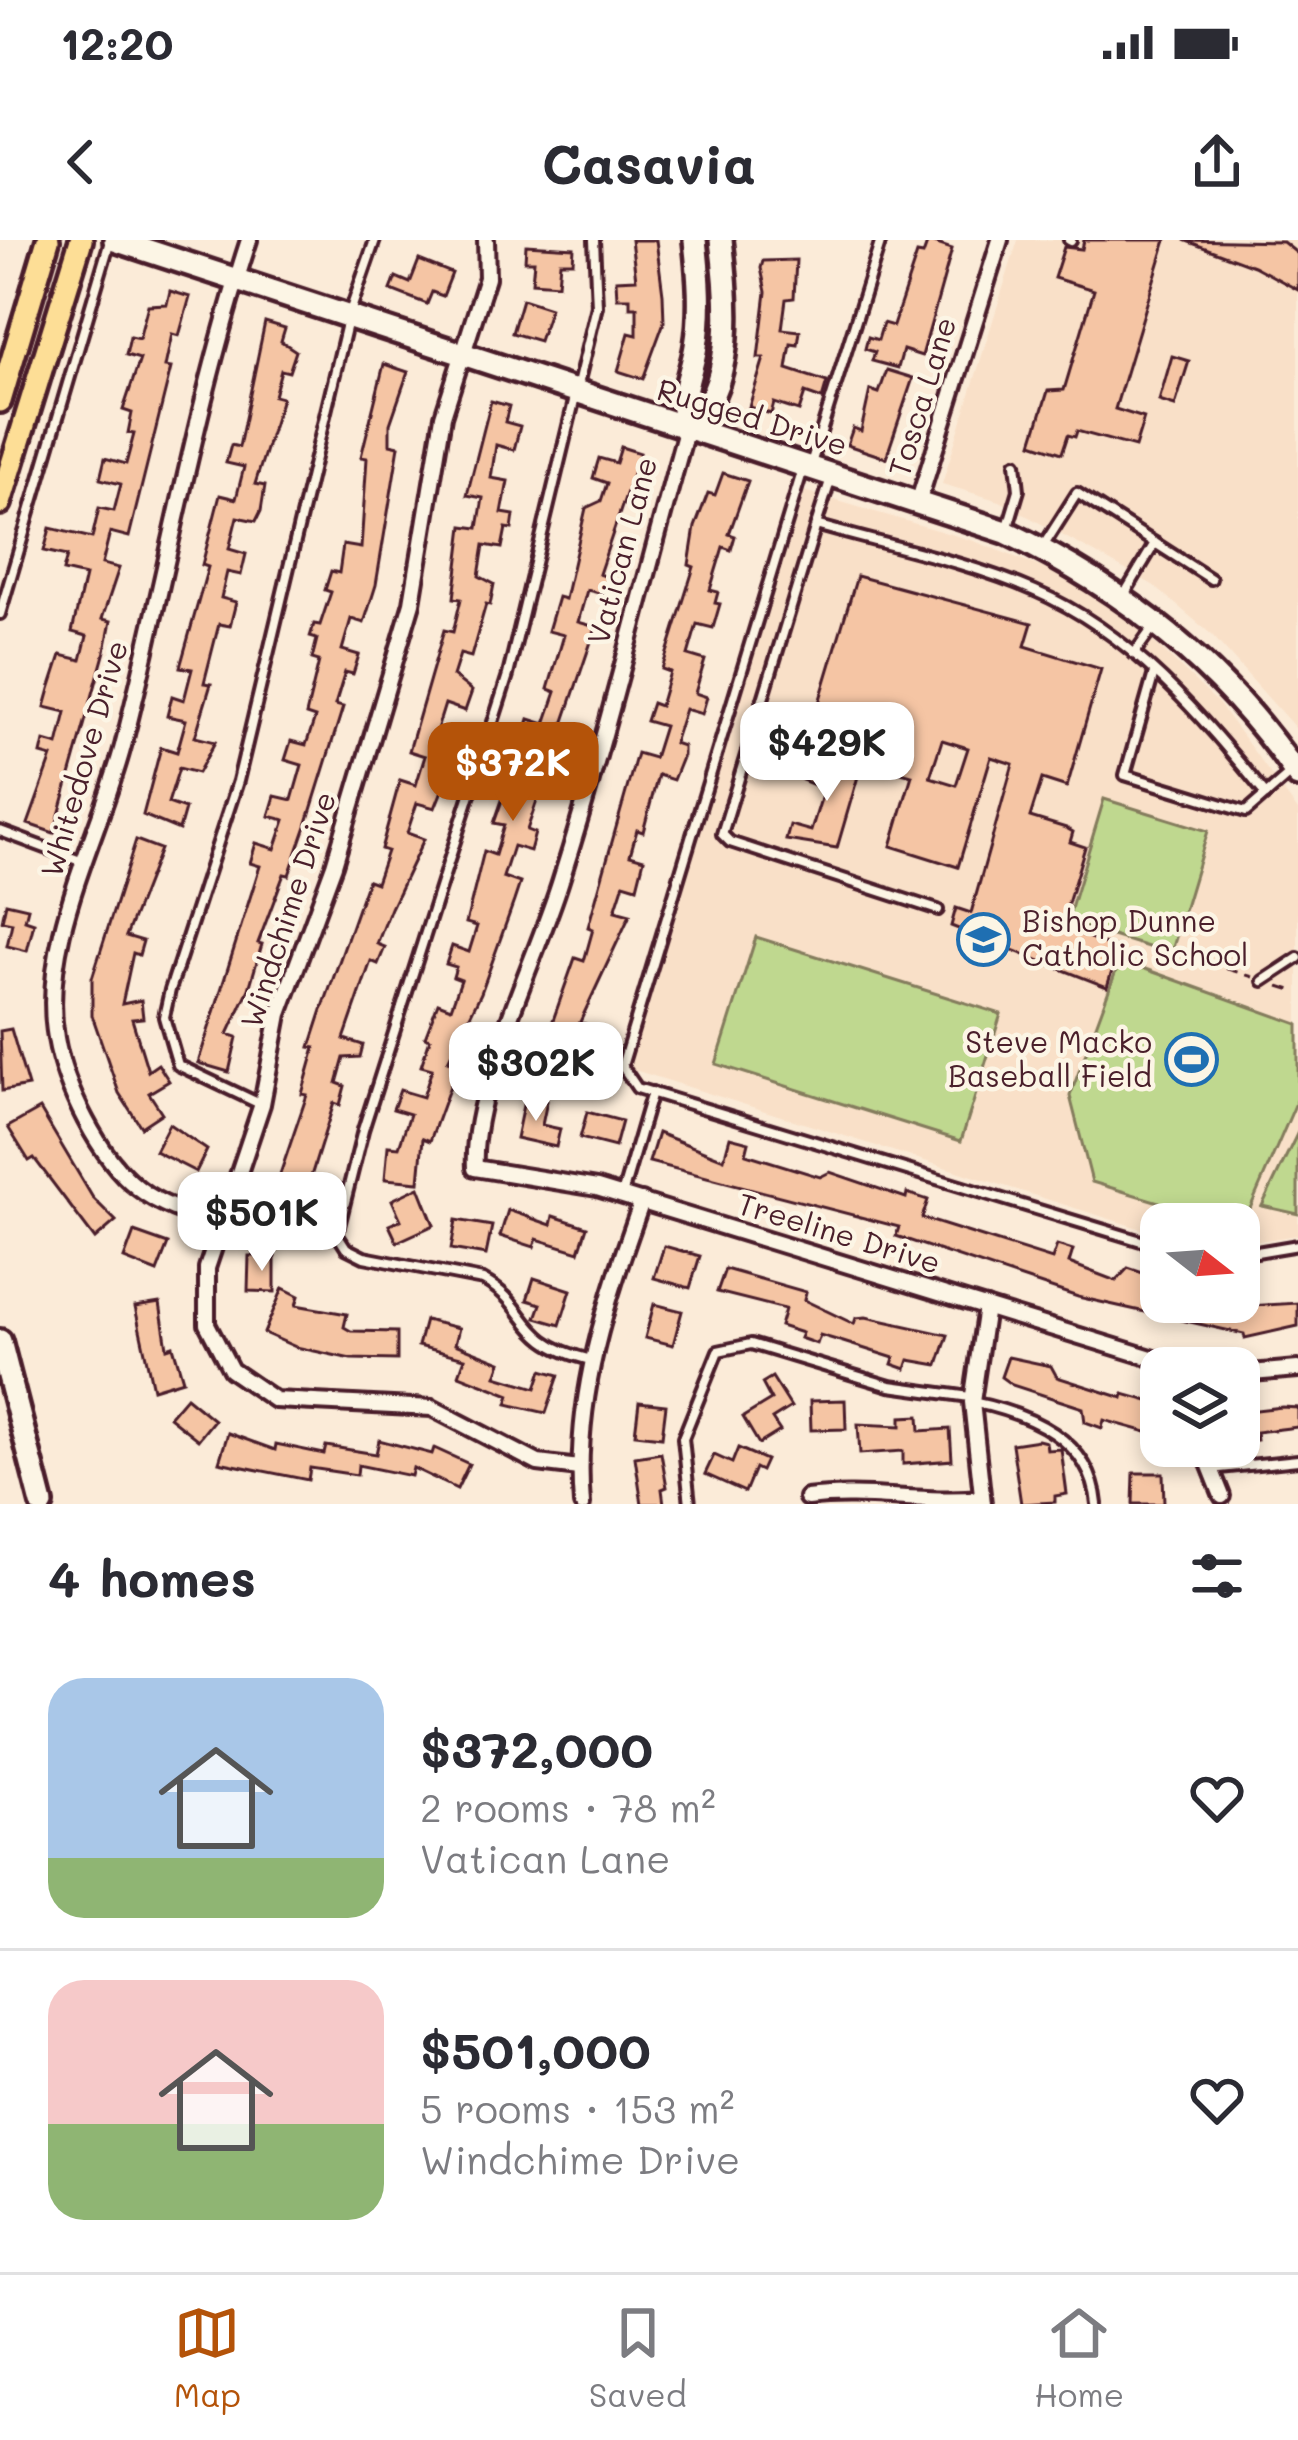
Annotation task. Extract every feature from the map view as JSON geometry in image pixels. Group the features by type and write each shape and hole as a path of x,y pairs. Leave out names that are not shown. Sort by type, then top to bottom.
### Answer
{"main road":[{"path":"0,401 48,240"},
{"path":"0,503 81,240"}],"street":[{"name":"Rugged Drive","path":"112,240 349,315 686,431 920,500 1006,532 1123,597 1157,622 1235,694 1297,771"},
{"name":"Whitedove Drive","path":"222,1224 174,1208 134,1185 113,1161 63,1066 56,1039 55,987 123,744 250,240"},
{"name":"Windchime Drive","path":"486,240 487,278 439,432 420,561 396,664 334,865 280,1014 262,1104 207,1268 208,1324 231,1370 251,1388 304,1405 432,1408 538,1463 579,1468"},
{"name":"Vatican Lane","path":"475,1168 473,1150 489,1090 561,880 686,431 680,408 696,347 701,295 695,240"},
{"name":"Vatican Lane","path":"686,431 707,413 724,352 721,240"},
{"name":"Tosca Lane","path":"920,500 1000,240"},
{"name":"Treeline Drive","path":"475,1168 558,1179 622,1195 1140,1354"},
{"path":"582,1504 579,1468 591,1360 642,1201"},
{"path":"807,1498 860,1495 923,1503 982,1501 972,1400 986,1307"},
{"path":"0,1341 42,1504"},
{"path":"1260,1373 1298,1370"},
{"path":"1210,1469 1222,1496"}],"lane":[{"path":"0,614 112,240"},
{"path":"262,1104 178,1065 164,1017 238,782 349,315 375,240"},
{"path":"591,1360 549,1348 496,1287 484,1280 364,1257 346,1248 337,1234 363,1130 508,675 598,306 594,240"},
{"path":"881,240 815,469 622,1066 638,1088 652,1093 1140,1241"},
{"path":"1006,532 1019,490 1016,463"},
{"path":"815,469 816,525 722,834 730,842 938,910"},
{"path":"1042,549 1077,493 1211,579"},
{"path":"816,525 1033,590 1071,608 1134,654 1191,705 1266,795"},
{"path":"1123,597 1155,543"},
{"path":"1134,654 1157,622"},
{"path":"1154,673 1124,775 1246,812 1297,771"},
{"path":"0,830 87,863"},
{"path":"1263,981 1298,958"},
{"path":"622,1195 652,1093"},
{"path":"1260,1251 1298,1245"},
{"path":"690,1504 683,1438 718,1351 751,1344 1014,1415 1072,1444 1088,1462 1097,1504"},
{"path":"1210,1469 1298,1460"}],"path":[{"path":"1186,956 1298,992"}],"shaded area":[{"path":"1018,240 1298,240 1298,731 1212,635 1153,585 1000,501 942,484"},
{"name":"Bishop Dunne Catholic School","path":"804,491 974,541 1051,571 1125,615 1218,703 1298,811 1298,1235 1260,1241 1260,1203 1140,1203 1140,1228 628,1068"}],"green space":[{"path":"1104,799 1208,831 1171,954 1067,922"},
{"path":"756,937 1001,1014 961,1141 716,1064"},
{"name":"Steve Macko Baseball Field","path":"1120,960 1298,1024 1298,1098 1252,1203 1162,1203 1092,1182 1070,1096"},
{"path":"1298,1132 1298,1214 1262,1206"}],"building":[{"path":"631,240 656,240 663,294 664,322 643,379 618,371 629,333 637,335 637,307 630,307 630,298 617,298 616,280 636,279"},
{"path":"1084,240 1166,240 1115,409 1144,418 1135,447 1077,431 1075,437 1068,435 1062,453 1032,443 1048,391 1064,390 1094,290 1054,278 1064,247 1082,249"},
{"path":"1184,240 1283,242 1298,254 1298,290 1254,266"},
{"path":"928,241 952,249 922,356 903,350 898,368 872,361 875,352 865,349 868,337 878,340 883,323 893,326 917,254 923,255"},
{"path":"526,245 574,248 573,262 560,262 558,284 532,282 534,261 525,261"},
{"path":"419,260 452,273 443,296 432,292 427,304 391,290 396,277 410,283"},
{"path":"796,260 794,298 786,299 782,329 800,331 798,345 791,344 787,369 827,382 822,399 805,393 799,411 774,403 771,414 749,407 764,358 758,358 766,292 761,268 763,261"},
{"path":"170,291 190,297 179,336 172,334 165,367 171,368 129,537 110,532 102,564 119,568 102,619 111,621 54,833 28,824 52,757 41,754 44,741 58,745 66,712 45,707 50,689 61,655 81,660 87,636 72,632 85,576 63,571 67,556 44,551 50,528 92,538 99,508 114,511 121,484 100,479 105,458 126,464 134,434 128,433 132,413 123,410 140,359 126,355 130,337 139,339 148,305 167,304"},
{"path":"522,299 550,308 539,341 512,333"},
{"path":"265,322 285,328 281,341 296,351 289,372 281,370 274,396 282,398 255,484 265,486 261,511 256,521 237,517 229,549 246,554 241,575 227,572 221,598 236,602 230,626 219,624 204,683 211,684 195,737 215,742 198,773 179,768 168,803 185,809 179,830 143,815 161,747 177,752 186,720 167,716 172,696 184,700 192,669 180,667 208,567 202,565 220,495 236,499 244,467 226,463 231,445 239,447"},
{"path":"1172,356 1189,361 1175,406 1159,401"},
{"path":"384,364 408,372 390,424 390,444 399,446 376,585 364,623 351,619 342,650 359,655 353,674 345,672 335,705 343,707 306,826 258,943 262,944 249,989 228,1034 237,1037 229,1072 198,1063 260,866 250,863 256,843 275,849 285,820 269,816 275,796 292,800 302,765 285,760 291,741 306,745 315,718 306,715 319,661 312,659 317,639 310,637 314,624 320,625 331,592 325,590 331,571 339,573 343,545 361,548 367,458 361,457"},
{"path":"887,370 913,378 886,458 847,445 853,428 861,431 870,390 879,393"},
{"path":"491,401 509,406 505,422 520,426 514,450 496,445 491,478 508,481 502,513 514,515 512,529 506,528 502,548 484,545 479,576 494,584 490,605 486,604 471,657 460,654 453,676 472,691 465,711 445,704 435,736 451,741 440,774 445,783 435,808 417,803 407,833 424,839 391,908 377,944 385,947 378,964 371,961 344,1039 363,1045 360,1057 344,1058 337,1083 345,1086 340,1105 334,1103 297,1221 292,1219 285,1241 260,1233 307,1095 302,1094 315,1048 310,1047 322,1010 368,880 376,883 387,851 381,849 400,780 416,785 425,756 409,751 444,630 453,632 461,599 454,598 463,526 478,528 483,498 467,495"},
{"path":"621,447 640,453 599,574 608,577 603,594 587,590 578,622 596,627 527,830 535,833 530,851 513,846 503,877 520,883 481,993 448,1061 458,1064 430,1141 423,1138 419,1182 385,1179 388,1146 399,1147 410,1114 393,1109 400,1090 423,1097 432,1069 421,1066 430,1039 425,1037 438,1003 451,1008 461,980 453,977 456,967 446,964 452,946 469,952 477,926 466,923 484,851 495,855 504,825 494,823 514,766 529,771 538,743 523,738 529,719 545,724 556,692 548,689 564,635 548,631 558,597 565,599 586,508 601,501 607,483 593,478 599,458 616,463"},
{"path":"723,473 748,481 729,534 735,536 731,550 723,547 710,590 718,592 715,603 720,604 713,628 697,624 688,655 705,660 695,693 707,697 702,714 685,709 674,743 683,746 683,755 673,780 658,775 643,832 637,830 630,855 644,859 637,887 624,883 615,911 630,915 580,1022 596,1028 590,1044 583,1042 571,1076 563,1073 561,1081 543,1075 558,1033 552,1023 575,958 584,961 593,929 588,927 637,753 654,758 664,726 646,721 652,703 660,706 670,672 662,669 694,567 689,565 695,527 708,493 715,495"},
{"path":"857,576 1032,623 1025,646 1101,669 1067,787 1042,779 1030,817 1066,828 1073,832 1070,842 1085,847 1061,927 1119,949 1107,987 951,926 956,908 971,913 1013,764 991,757 958,867 891,846 912,775 883,767 894,729 818,706","holes":["942,740 968,748 956,785 930,777"]},
{"path":"809,758 859,773 837,848 786,840 790,825 811,831 824,789 802,780"},
{"path":"136,840 160,849 126,936 143,941 139,955 133,953 122,1004 141,1000 143,1018 132,1019 148,1071 158,1064 169,1081 149,1093 162,1113 141,1127 119,1093 92,1015 92,978"},
{"path":"6,903 28,908 25,920 34,923 27,951 7,946 12,923 2,921"},
{"path":"11,1029 28,1086 2,1091 0,1031"},
{"path":"525,1096 547,1101 542,1125 560,1129 556,1147 516,1138"},
{"path":"40,1109 93,1198 116,1221 95,1239 34,1158 29,1161 8,1127"},
{"path":"587,1112 622,1121 615,1147 580,1138"},
{"path":"169,1124 207,1150 196,1172 155,1151"},
{"path":"658,1133 724,1159 730,1137 749,1142 746,1154 820,1177 830,1172 906,1198 907,1193 928,1200 922,1218 1052,1259 1057,1245 1073,1250 1069,1263 1116,1281 1128,1268 1140,1272 1140,1311 1078,1297 896,1236 899,1227 649,1162"},
{"path":"419,1187 434,1225 397,1242 389,1225 401,1220 392,1200"},
{"path":"508,1210 551,1225 553,1216 587,1227 579,1252 537,1239 534,1247 500,1236"},
{"path":"456,1220 492,1226 486,1255 451,1249"},
{"path":"134,1232 168,1244 157,1272 124,1259"},
{"path":"664,1246 700,1256 690,1288 654,1278"},
{"path":"249,1256 275,1256 275,1292 248,1291"},
{"path":"725,1269 806,1292 804,1300 854,1324 856,1318 866,1317 948,1335 938,1365 909,1360 906,1369 892,1364 894,1358 820,1335 817,1344 800,1338 802,1333 780,1326 785,1309 717,1292"},
{"path":"534,1278 571,1290 560,1325 536,1318 541,1304 527,1300"},
{"path":"283,1288 299,1296 296,1305 347,1314 344,1327 351,1331 397,1332 397,1360 351,1359 296,1347 264,1333"},
{"path":"160,1303 167,1348 173,1346 183,1380 153,1389 135,1307"},
{"path":"1298,1303 1298,1326 1245,1338 1195,1323 1260,1323 1260,1305"},
{"path":"654,1304 682,1311 673,1345 645,1338"},
{"path":"425,1320 459,1328 455,1344 501,1362 496,1376 536,1388 542,1370 559,1375 546,1413 507,1404 510,1395 459,1375 465,1358 418,1346"},
{"path":"1008,1357 1051,1366 1057,1377 1123,1398 1124,1394 1140,1399 1140,1430 1104,1420 1102,1428 1085,1422 1083,1408 1001,1377"},
{"path":"772,1377 791,1407 772,1419 780,1431 759,1444 743,1417 771,1400 762,1383"},
{"path":"186,1397 214,1420 198,1440 169,1417"},
{"path":"845,1400 846,1429 811,1430 810,1401"},
{"path":"639,1402 666,1405 662,1437 635,1434"},
{"path":"1298,1408 1298,1427 1260,1432 1260,1410"},
{"path":"919,1416 920,1431 950,1429 952,1460 903,1464 903,1451 860,1454 858,1424 901,1426 901,1417"},
{"path":"228,1433 275,1450 276,1444 324,1454 326,1446 376,1454 379,1440 432,1454 434,1448 469,1464 457,1489 413,1468 411,1476 358,1465 357,1475 310,1468 308,1480 219,1462"},
{"path":"1046,1442 1047,1450 1061,1449 1067,1494 1055,1496 1055,1502 1021,1504 1012,1444"},
{"path":"738,1448 766,1460 761,1471 755,1468 745,1492 705,1474 714,1455 732,1463"},
{"path":"661,1453 667,1487 662,1489 664,1504 642,1504 635,1457"},
{"path":"1134,1473 1163,1473 1164,1504 1133,1504"}],"place":[{"name":"Bishop Dunne Catholic School","path":"983,939"},
{"name":"Steve Macko Baseball Field","path":"1191,1060"}]}
